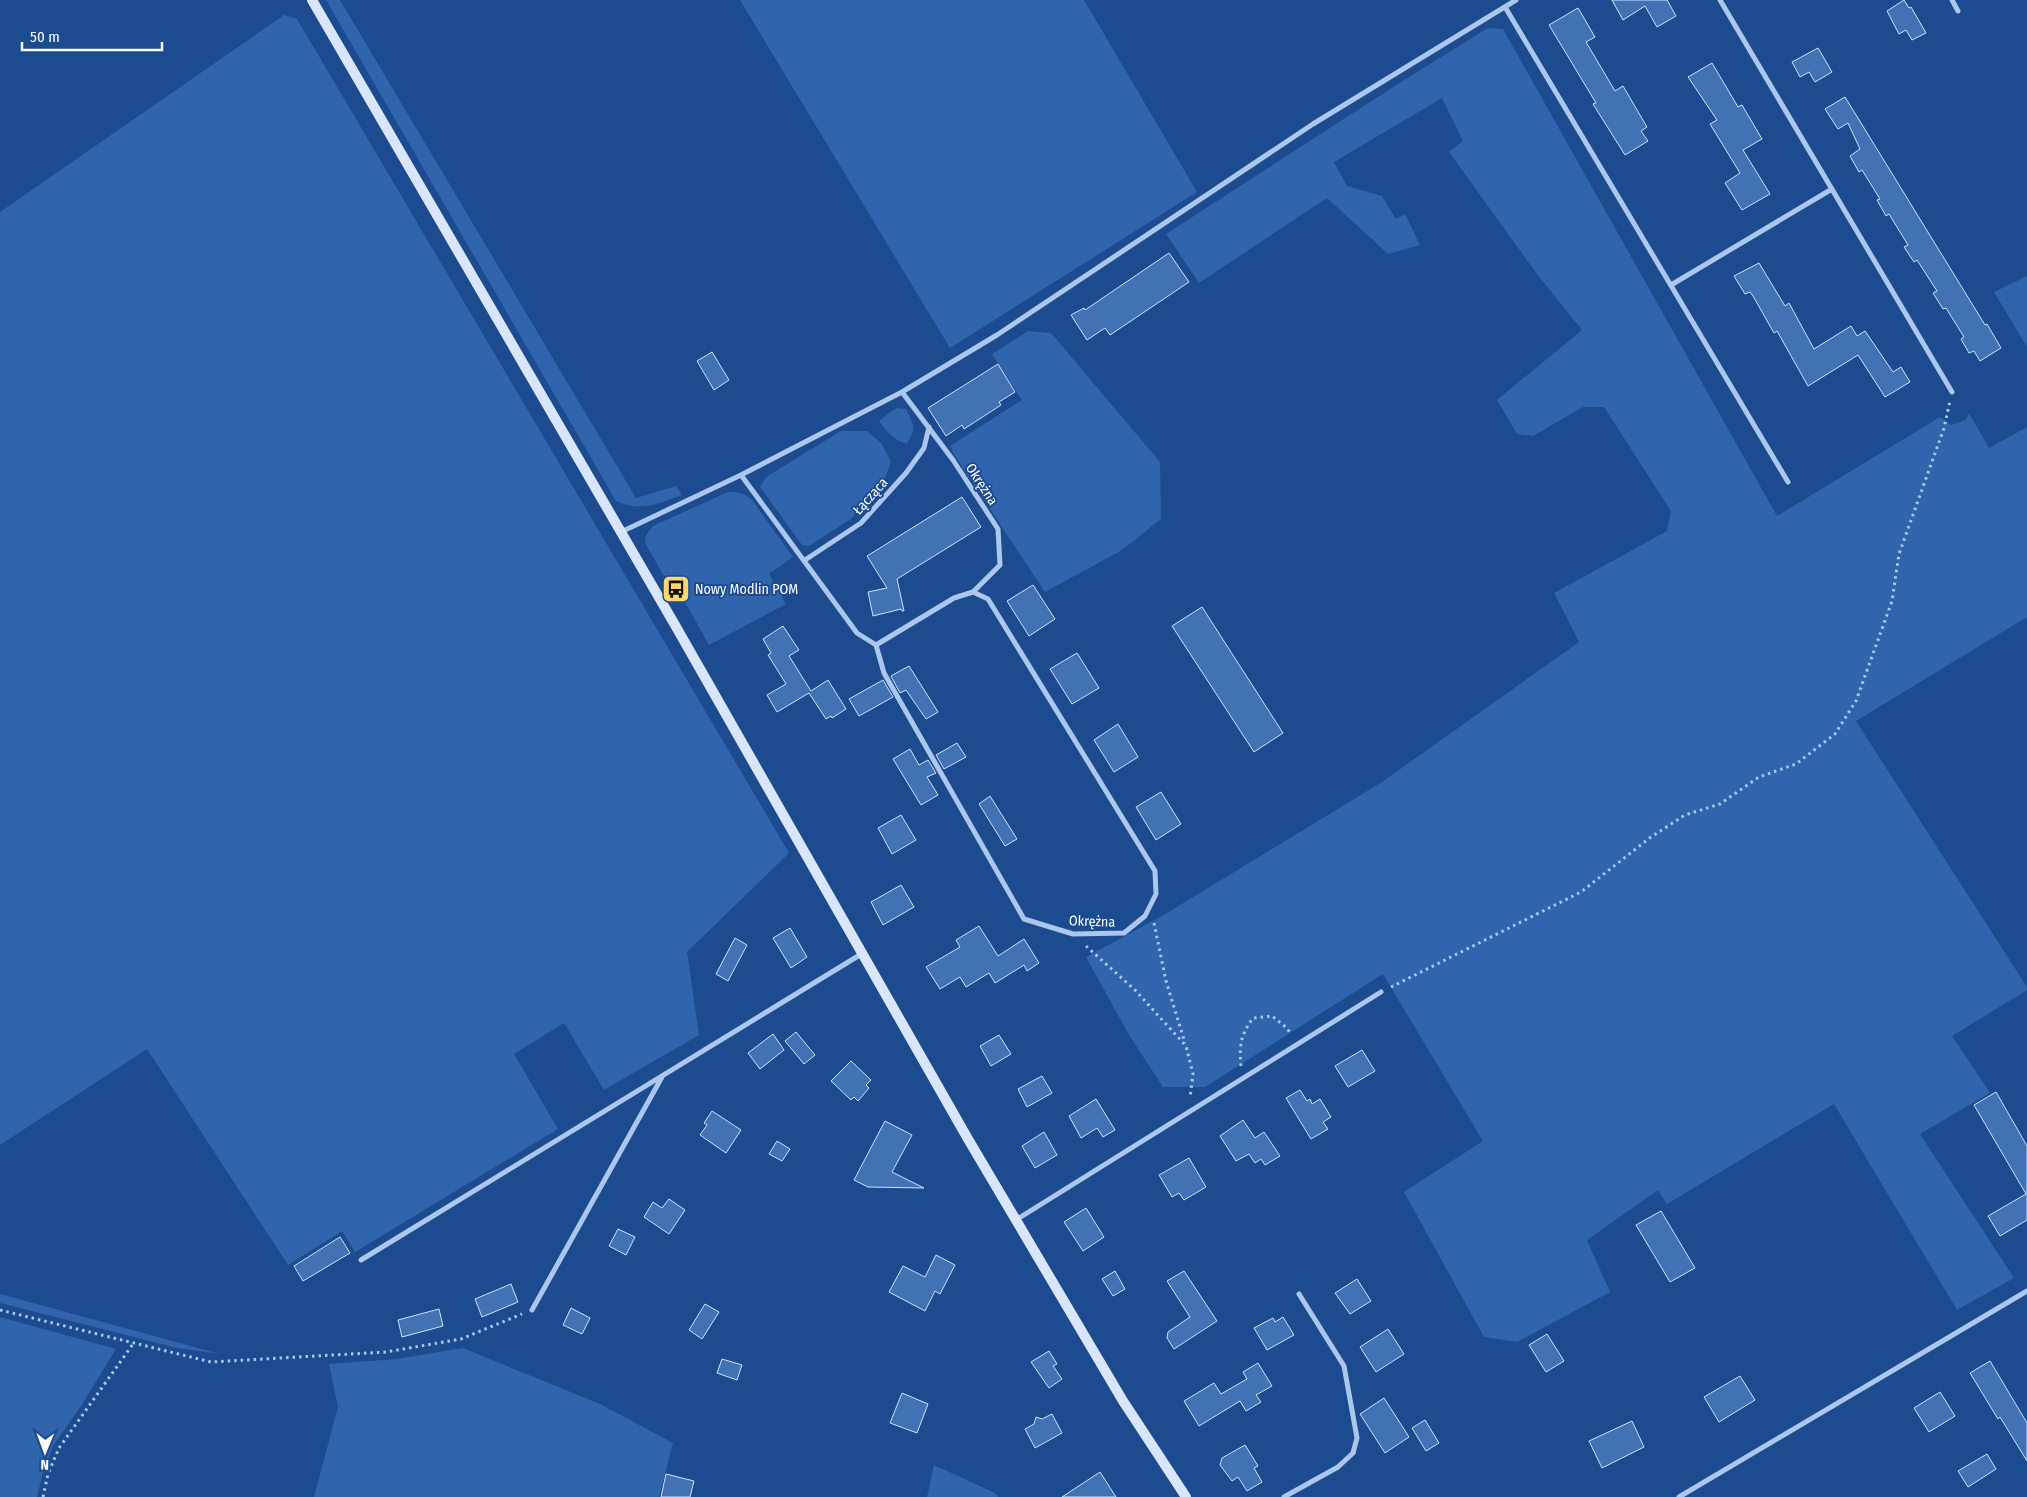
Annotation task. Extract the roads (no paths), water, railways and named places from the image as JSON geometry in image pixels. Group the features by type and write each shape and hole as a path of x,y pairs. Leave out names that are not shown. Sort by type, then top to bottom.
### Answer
{"street":[{"path":"312,0 621,532 1016,1220 1123,1401 1186,1497"},
{"path":"621,532 741,475 902,392 997,335 1313,124 1516,0"},
{"path":"1720,0 1952,392"},
{"path":"1952,0 1958,11"},
{"path":"1505,7 1788,482"},
{"path":"1671,285 1832,189"},
{"name":"Okrężna","path":"902,392 953,460 998,529 1000,566 973,592 954,598 876,645 884,673 1024,919 1073,934 1124,933 1145,916 1156,894 1155,871 988,599 973,592"},
{"name":"Łącząca","path":"805,560 860,523 906,473 924,448 928,427"},
{"path":"741,475 857,632 876,645"},
{"path":"361,1260 863,953"},
{"path":"1016,1220 1381,992"},
{"path":"532,1310 662,1076"},
{"path":"1679,1497 2027,1290"},
{"path":"1284,1497 1338,1466 1353,1453 1357,1438 1344,1366 1299,1294"}],"place":[{"name":"Nowy Modlin POM","path":"676,589"}]}
